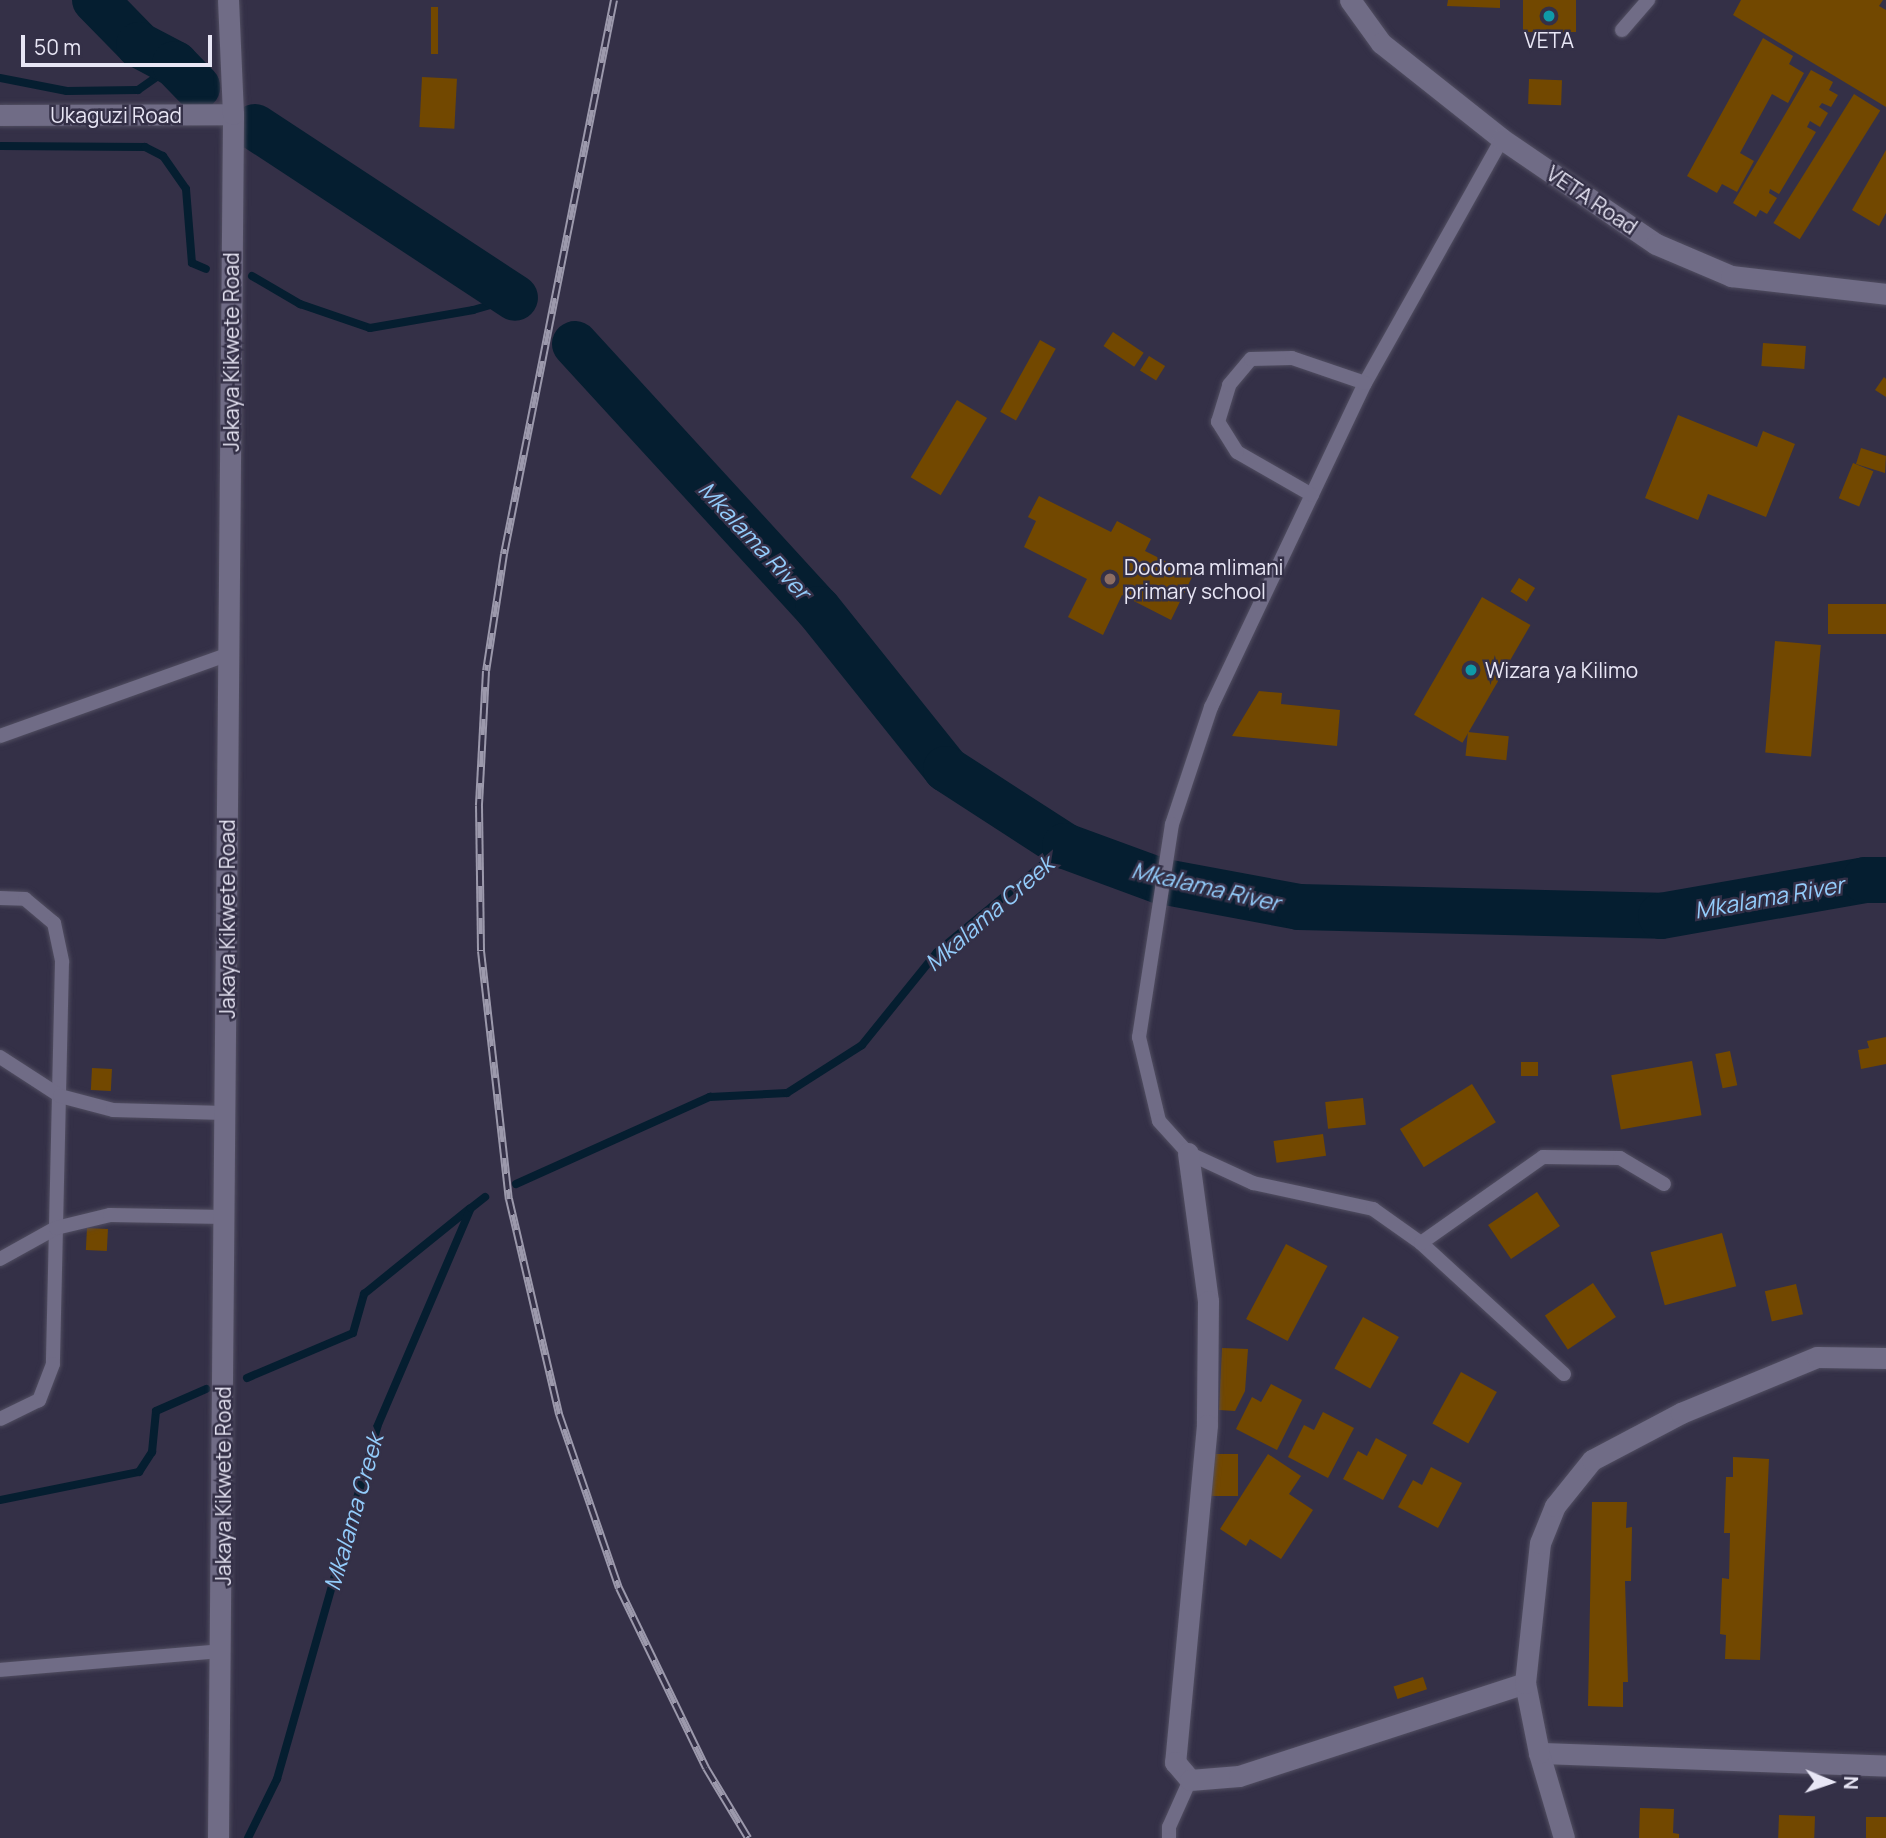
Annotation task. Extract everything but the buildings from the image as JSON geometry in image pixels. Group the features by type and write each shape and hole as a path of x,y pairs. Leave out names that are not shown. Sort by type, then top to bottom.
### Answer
{"street":[{"name":"Jakaya Kikwete Road","path":"218,1838 222,1651 233,114 228,0"},
{"name":"VETA Road","path":"1350,0 1381,43 1502,139 1656,244 1731,276 1886,294"},
{"name":"Ukaguzi Road","path":"0,115 233,114"},
{"path":"1188,1153 1208,1301 1207,1425 1175,1762 1190,1780 1239,1776 1525,1683"},
{"path":"1564,1838 1539,1753 1525,1683 1540,1543 1555,1506 1592,1460 1681,1413 1817,1357 1886,1358"},
{"path":"1539,1753 1886,1766"}],"lane":[{"path":"1622,30 1648,0"},
{"path":"1502,139 1365,383 1211,707 1172,824 1160,880 1139,1037 1159,1121 1188,1153 1254,1183 1373,1209 1422,1243 1564,1374"},
{"path":"1312,495 1237,452 1218,422 1229,386 1251,359 1292,358 1365,383"},
{"path":"0,736 229,654"},
{"path":"0,898 25,899 54,923 62,962 53,1364 39,1401 8,1419 0,1419"},
{"path":"0,1057 60,1096 113,1110 225,1113"},
{"path":"1422,1243 1544,1157 1620,1158 1664,1184"},
{"path":"0,1259 57,1228 110,1216 225,1217"},
{"path":"0,1670 222,1651"},
{"path":"1169,1838 1169,1827 1190,1780"}],"waterway":[{"name":"Mkalama River","path":"95,0 139,45 175,64 197,87"},
{"path":"0,78 67,91 138,90 175,64"},
{"name":"Mkalama River","path":"255,127 515,298"},
{"path":"0,146 145,147 163,156 186,189 192,263 206,269"},
{"path":"252,276 300,304 370,328 473,310 515,298"},
{"name":"Mkalama River","path":"575,344 818,609 946,769 1065,846 1160,881 1299,907 1661,916 1865,880 1886,880"},
{"name":"Mkalama Creek","path":"516,1184 710,1097 787,1093 862,1045 937,952 1065,846"},
{"name":"Mkalama Creek","path":"248,1838 277,1779 377,1427 471,1208 485,1197"},
{"path":"247,1378 353,1333 364,1294 469,1209"},
{"path":"0,1500 139,1472 152,1452 156,1411 206,1389"}],"railway":[{"path":"614,0 504,554 486,671 479,806 481,951 509,1199 559,1414 619,1588 706,1768 748,1838"}],"place":[{"name":"VETA","path":"1549,16"},
{"name":"Dodoma mlimani primary school","path":"1110,579"},
{"name":"Wizara ya Kilimo","path":"1471,670"}]}
